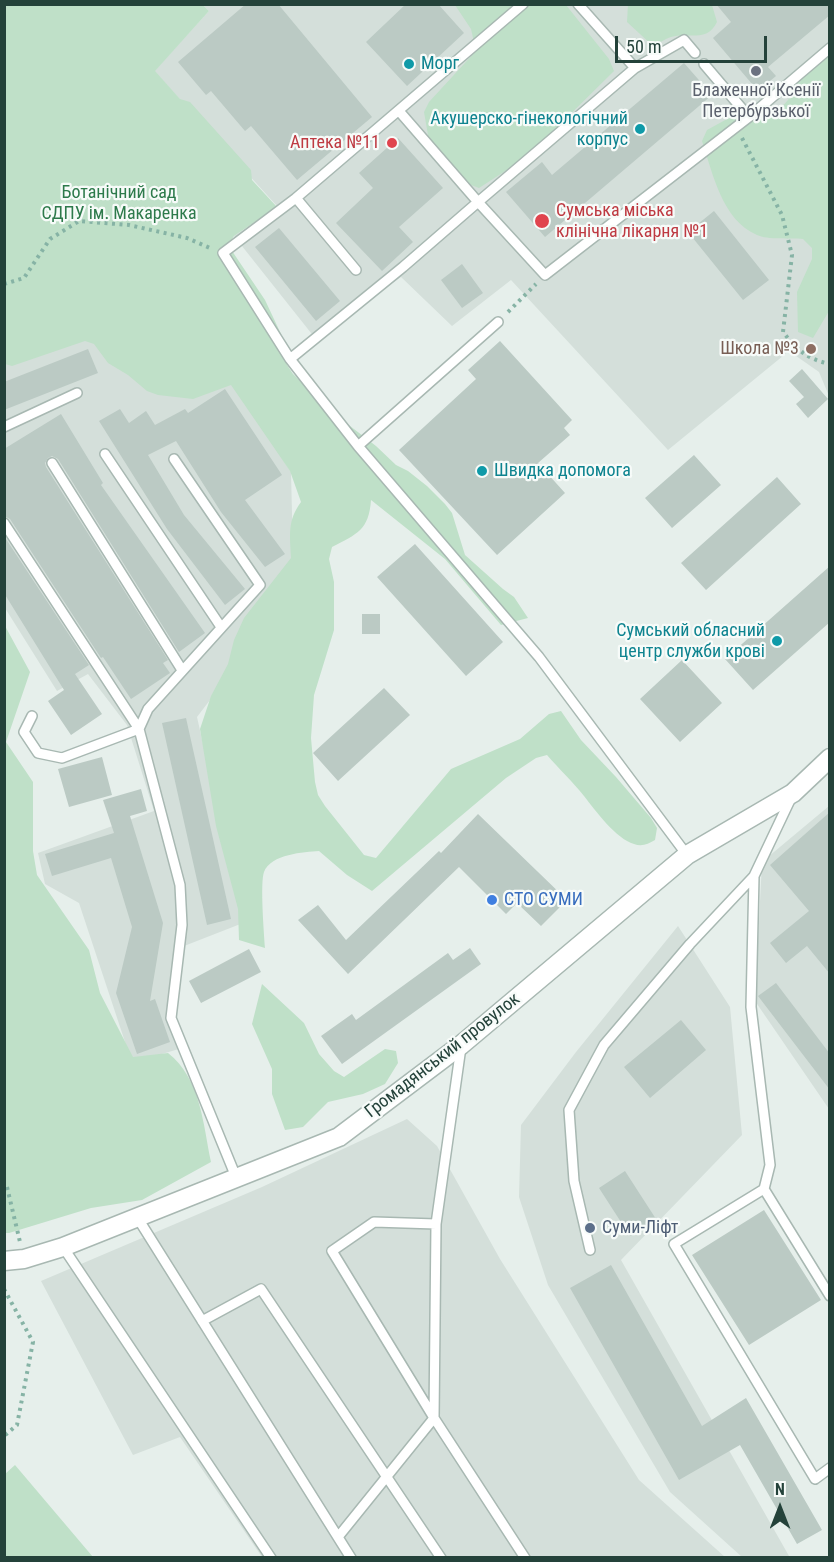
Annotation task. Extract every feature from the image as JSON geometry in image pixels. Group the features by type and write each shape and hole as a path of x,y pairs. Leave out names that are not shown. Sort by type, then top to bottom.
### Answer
{"street":[{"name":"Громадянський провулок","path":"4,1261 24,1259 63,1247 339,1137 461,1045 687,855 793,793 830,758"}],"lane":[{"path":"524,4 296,198 222,253 290,359 358,446 539,657 687,855"},
{"path":"578,4 635,68"},
{"path":"290,359 403,267 635,68 684,40 695,53"},
{"path":"399,111 545,275 749,117 830,48"},
{"path":"704,63 749,117"},
{"path":"296,198 356,270"},
{"path":"358,446 498,322"},
{"path":"4,427 77,393"},
{"path":"105,454 221,627"},
{"path":"32,716 24,732 38,753 62,758 139,729 148,709 260,585 174,459"},
{"path":"52,463 182,670"},
{"path":"4,523 139,729 180,885 182,925 171,1018 236,1177"},
{"path":"590,1250 574,1181 569,1110 604,1045 690,944 754,876 793,793"},
{"path":"754,876 751,1007 770,1165 764,1189 674,1244 815,1479 830,1467"},
{"path":"338,1537 434,1418 435,1224 461,1045"},
{"path":"764,1189 830,1296"},
{"path":"137,1217 351,1557"},
{"path":"435,1224 374,1222 332,1251 434,1418 525,1557"},
{"path":"63,1247 271,1557"},
{"path":"202,1321 261,1288 441,1557"}],"path":[{"path":"736,127 782,215 792,255 783,332 794,347 813,360 830,364"},
{"path":"4,284 24,278 50,239 79,221 129,225 187,238 222,253"},
{"path":"498,322 545,275"},
{"path":"7,1187 24,1259"},
{"path":"4,1436 17,1425 33,1341 5,1291"}],"shaded area":[{"name":"Сумська міська клінічна лікарня №1","path":"203,5 829,5 829,396 819,372 789,351 668,450 511,280 452,326 401,277 315,338 234,236 277,206 154,71 209,11"},
{"path":"84,333 235,383 291,472 293,556 265,628 197,717 243,923 179,948 171,1004 182,1048 132,1063 79,903 45,884 38,853 154,811 127,725 88,674 57,691 5,608 5,361"},
{"path":"829,806 829,1109 755,1001 762,862"},
{"name":"Суми-Ліфт","path":"678,926 730,1007 742,1135 621,1260 789,1556 787,1557 742,1557 670,1492 548,1285 519,1197 521,1125 576,1052"},
{"path":"407,1119 437,1146 500,1259 639,1480 725,1557 262,1557 180,1437 133,1455 41,1281 262,1187"}],"green space":[{"path":"628,4 712,5 717,22 703,35 671,37 653,46 627,22"},
{"name":"Ботанічний сад СДПУ ім. Макаренка","path":"4,5 203,5 209,11 155,71 180,99 190,102 251,170 252,180 277,207 234,236 228,245 265,300 281,334 287,365 293,374 337,416 376,446 396,465 427,486 445,504 452,513 465,555 514,597 528,618 501,625 445,559 371,500 368,518 364,525 355,534 332,547 329,559 334,582 334,630 314,695 311,738 315,782 318,795 325,806 364,855 376,858 451,769 520,739 549,714 561,711 581,740 651,818 657,828 655,840 640,845 620,836 547,755 536,758 506,778 372,891 347,875 319,851 288,855 273,861 264,872 262,886 265,948 239,940 238,909 216,826 200,729 211,696 228,664 234,640 244,618 291,558 291,522 301,502 290,471 231,385 193,399 158,395 147,391 128,375 108,363 94,344 85,341 12,366 5,364"},
{"path":"455,5 566,5 609,59 614,71 527,157 479,188 463,182 429,141 424,112 429,102 476,51 471,29"},
{"path":"829,43 829,311 813,338 798,332 797,292 812,259 812,248 803,239 761,237 735,219 720,195 702,141 707,130 738,113 749,112 759,117 779,108 790,98 807,63"},
{"path":"4,624 30,672 6,742 33,782 33,851 37,875 89,950 100,993 133,1057 168,1053 188,1076 199,1103 211,1162 142,1200 91,1208 9,1233 4,1233"},
{"path":"262,984 304,1023 319,1054 334,1071 344,1077 385,1049 396,1051 398,1063 385,1084 363,1094 328,1102 303,1127 285,1130 272,1094 272,1069 252,1024"},
{"path":"15,1465 93,1557 5,1557 5,1474"}],"building":[{"path":"246,4 278,4 372,117 297,180 251,126 245,131 211,91 206,95 178,62"},
{"name":"Морг","path":"406,4 438,4 464,33 407,86 366,42"},
{"path":"716,4 830,4 830,15 768,67 776,76 758,91 713,38 731,22"},
{"name":"Акушерско-гінекологічний корпус","path":"684,63 712,95 545,237 506,192 542,162 552,175"},
{"path":"398,138 443,188 399,227 413,242 382,271 336,223 373,188 359,173"},
{"path":"714,211 769,280 743,300 688,232"},
{"path":"279,228 340,301 316,321 255,247"},
{"path":"462,264 483,293 462,308 441,280"},
{"name":"Швидка допомога","path":"500,341 572,420 564,428 570,435 538,463 565,493 497,555 399,450 476,379 468,370"},
{"path":"88,349 98,373 4,410 4,382"},
{"path":"802,369 828,399 808,418 796,404 804,397 789,381"},
{"path":"225,389 282,475 245,500 285,554 265,567 221,512 176,441 148,455 184,515 245,589 225,605 167,529 99,421 120,409 129,423 146,411 155,425 185,409 188,413"},
{"path":"61,414 103,483 101,485 205,633 179,652 58,459 52,456 48,458 45,463 46,467 168,660 163,663 170,673 131,699 103,657 101,658 10,519 4,516 4,449"},
{"path":"694,455 721,485 672,528 645,498"},
{"path":"777,477 801,504 706,590 681,563"},
{"path":"4,536 89,665 75,674 102,714 71,735 48,701 64,690 4,593"},
{"path":"415,544 503,642 466,676 377,577"},
{"name":"Сумський обласний центр служби крові","path":"830,566 830,622 753,690 725,659"},
{"path":"362,614 380,614 380,634 362,634"},
{"path":"682,660 722,703 680,742 640,699"},
{"path":"384,688 410,715 338,781 313,753"},
{"path":"186,718 231,919 207,925 162,723"},
{"path":"102,757 112,795 69,807 58,769"},
{"path":"141,789 147,811 130,816 163,923 150,1001 155,999 170,1042 137,1054 116,993 132,927 111,858 52,876 45,854 114,833 103,800"},
{"path":"830,812 830,974 807,946 786,963 770,943 809,911 770,865"},
{"path":"478,814 567,900 541,926 517,903 506,914 459,867 348,974 298,920 318,905 346,940 439,851 441,853"},
{"path":"470,948 481,964 342,1064 321,1036 352,1014 356,1020 448,953 453,960"},
{"path":"249,949 261,972 201,1003 189,981"},
{"path":"776,983 830,1054 830,1090 758,996"},
{"path":"681,1020 706,1050 650,1098 624,1067"},
{"path":"625,1171 656,1219 630,1236 599,1188"},
{"path":"764,1210 821,1300 749,1345 692,1255"},
{"path":"611,1265 702,1426 746,1398 822,1530 797,1544 740,1445 679,1480 570,1288"}],"place":[{"name":"Морг","path":"409,64"},
{"name":"Блаженної Ксенії Петербурзької","path":"756,71"},
{"name":"Акушерско-гінекологічний корпус","path":"640,129"},
{"name":"Аптека №11","path":"392,143"},
{"name":"Сумська міська клінічна лікарня №1","path":"542,221"},
{"name":"Школа №3","path":"811,349"},
{"name":"Швидка допомога","path":"482,471"},
{"name":"Сумський обласний центр служби крові","path":"777,641"},
{"name":"СТО СУМИ","path":"492,900"},
{"name":"Суми-Ліфт","path":"590,1228"}]}
